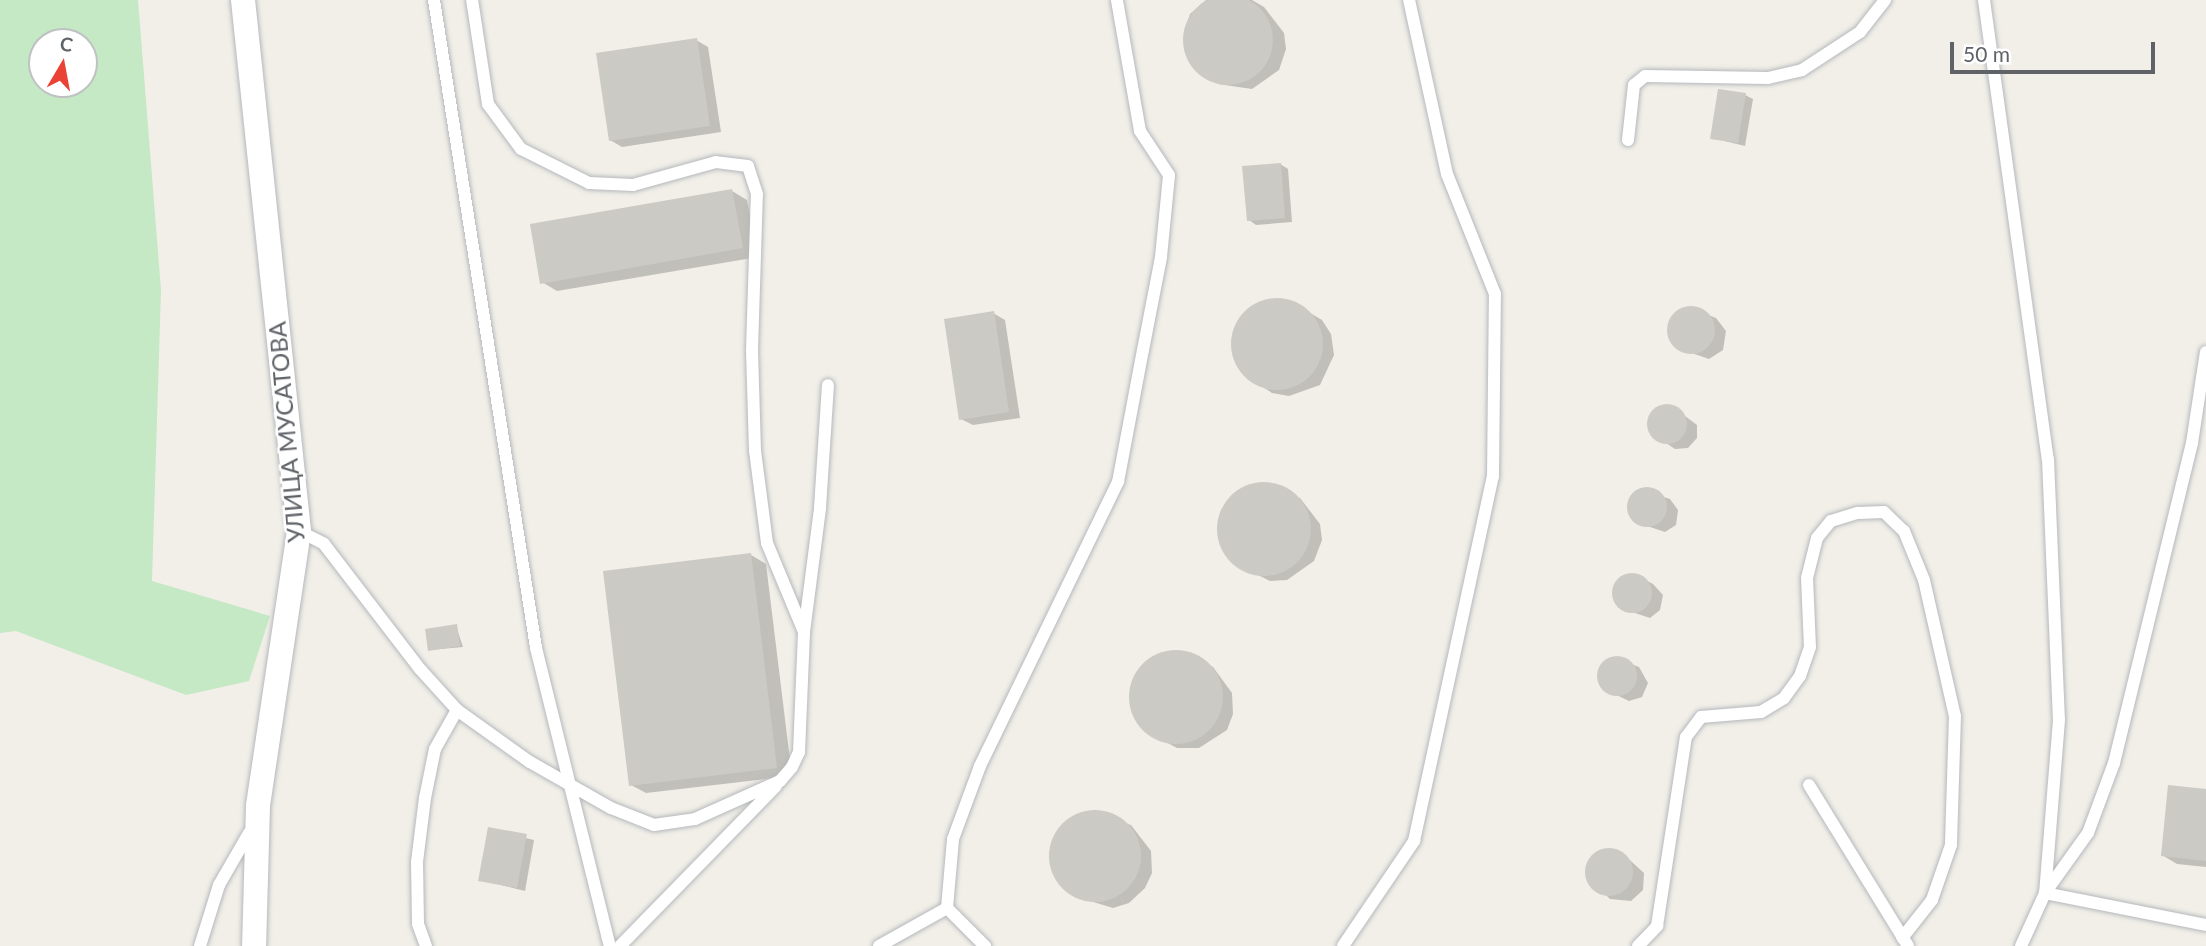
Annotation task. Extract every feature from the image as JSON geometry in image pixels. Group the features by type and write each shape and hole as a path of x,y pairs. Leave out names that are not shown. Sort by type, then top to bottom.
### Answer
{"street":[{"name":"УЛИЦА МУСАТОВА","path":"243,0 299,531 258,806 254,946"}],"lane":[{"path":"433,0 536,648 610,946"},
{"path":"472,0 488,104 521,149 589,184 633,185 716,162 748,166 757,194 752,350 755,450 767,543 804,632"},
{"path":"985,946 947,908 953,839 981,766 1118,482 1161,257 1168,175 1140,131 1117,0"},
{"path":"1343,946 1414,841 1493,477 1495,294 1447,174 1409,0"},
{"path":"1628,140 1634,85 1645,76 1768,78 1802,70 1860,32 1885,0"},
{"path":"1984,0 2048,459 2059,720 2045,893"},
{"path":"2021,946 2045,893 2088,833 2114,763 2192,443 2206,352"},
{"path":"620,946 780,781 799,752 804,632 820,508 828,385"},
{"path":"1638,946 1657,926 1686,737 1700,717 1761,712 1784,698 1800,676 1810,646 1807,578 1817,538 1831,521 1858,513 1884,512 1904,531 1924,580 1955,716 1951,845 1932,900 1905,942 1808,785"},
{"path":"299,531 324,544 420,670 457,710 530,762 611,808 654,825 695,818 780,781"},
{"path":"426,946 418,924 417,862 425,799 435,749 457,710"},
{"path":"200,946 219,885 245,845 258,806"},
{"path":"2045,893 2206,925"},
{"path":"878,946 947,908"}],"green space":[{"path":"0,0 138,0 161,290 152,581 270,616 249,681 186,695 16,631 0,633"}],"building":[{"path":"1228,-5 1245,-2 1260,8 1270,23 1273,40 1270,57 1260,72 1245,82 1228,85 1211,82 1196,72 1186,57 1183,40 1186,23 1196,8 1211,-2"},
{"path":"697,38 710,126 609,141 596,53"},
{"path":"1718,89 1746,93 1738,143 1710,139"},
{"path":"1281,163 1285,218 1247,221 1242,166"},
{"path":"732,189 743,248 540,284 530,224"},
{"path":"1268,298 1286,298 1303,305 1316,318 1323,335 1323,353 1316,370 1303,383 1286,390 1268,390 1251,383 1238,370 1231,353 1231,335 1238,318 1251,305"},
{"path":"1691,306 1708,313 1715,330 1708,347 1691,354 1674,347 1667,330 1674,313"},
{"path":"994,311 1009,412 959,420 944,319"},
{"path":"1667,404 1681,410 1687,424 1681,438 1667,444 1653,438 1647,424 1653,410"},
{"path":"1264,482 1282,486 1297,496 1307,511 1311,529 1307,547 1297,562 1282,572 1264,576 1246,572 1231,562 1221,547 1217,529 1221,511 1231,496 1246,486"},
{"path":"1647,487 1661,493 1667,507 1661,521 1647,527 1633,521 1627,507 1633,493"},
{"path":"751,553 777,768 629,786 603,571"},
{"path":"1632,573 1646,579 1652,593 1646,607 1632,613 1618,607 1612,593 1618,579"},
{"path":"457,624 460,646 428,651 425,629"},
{"path":"1176,650 1194,654 1209,664 1219,679 1223,697 1219,715 1209,730 1194,740 1176,744 1158,740 1143,730 1133,715 1129,697 1133,679 1143,664 1158,654"},
{"path":"1617,656 1631,662 1637,676 1631,690 1617,696 1603,690 1597,676 1603,662"},
{"path":"2168,785 2206,789 2206,861 2161,856"},
{"path":"1086,810 1104,810 1121,817 1134,830 1141,847 1141,865 1134,882 1121,895 1104,902 1086,902 1069,895 1056,882 1049,865 1049,847 1056,830 1069,817"},
{"path":"488,827 527,834 517,888 478,881"},
{"path":"1609,848 1626,855 1633,872 1626,889 1609,896 1592,889 1585,872 1592,855"}]}
